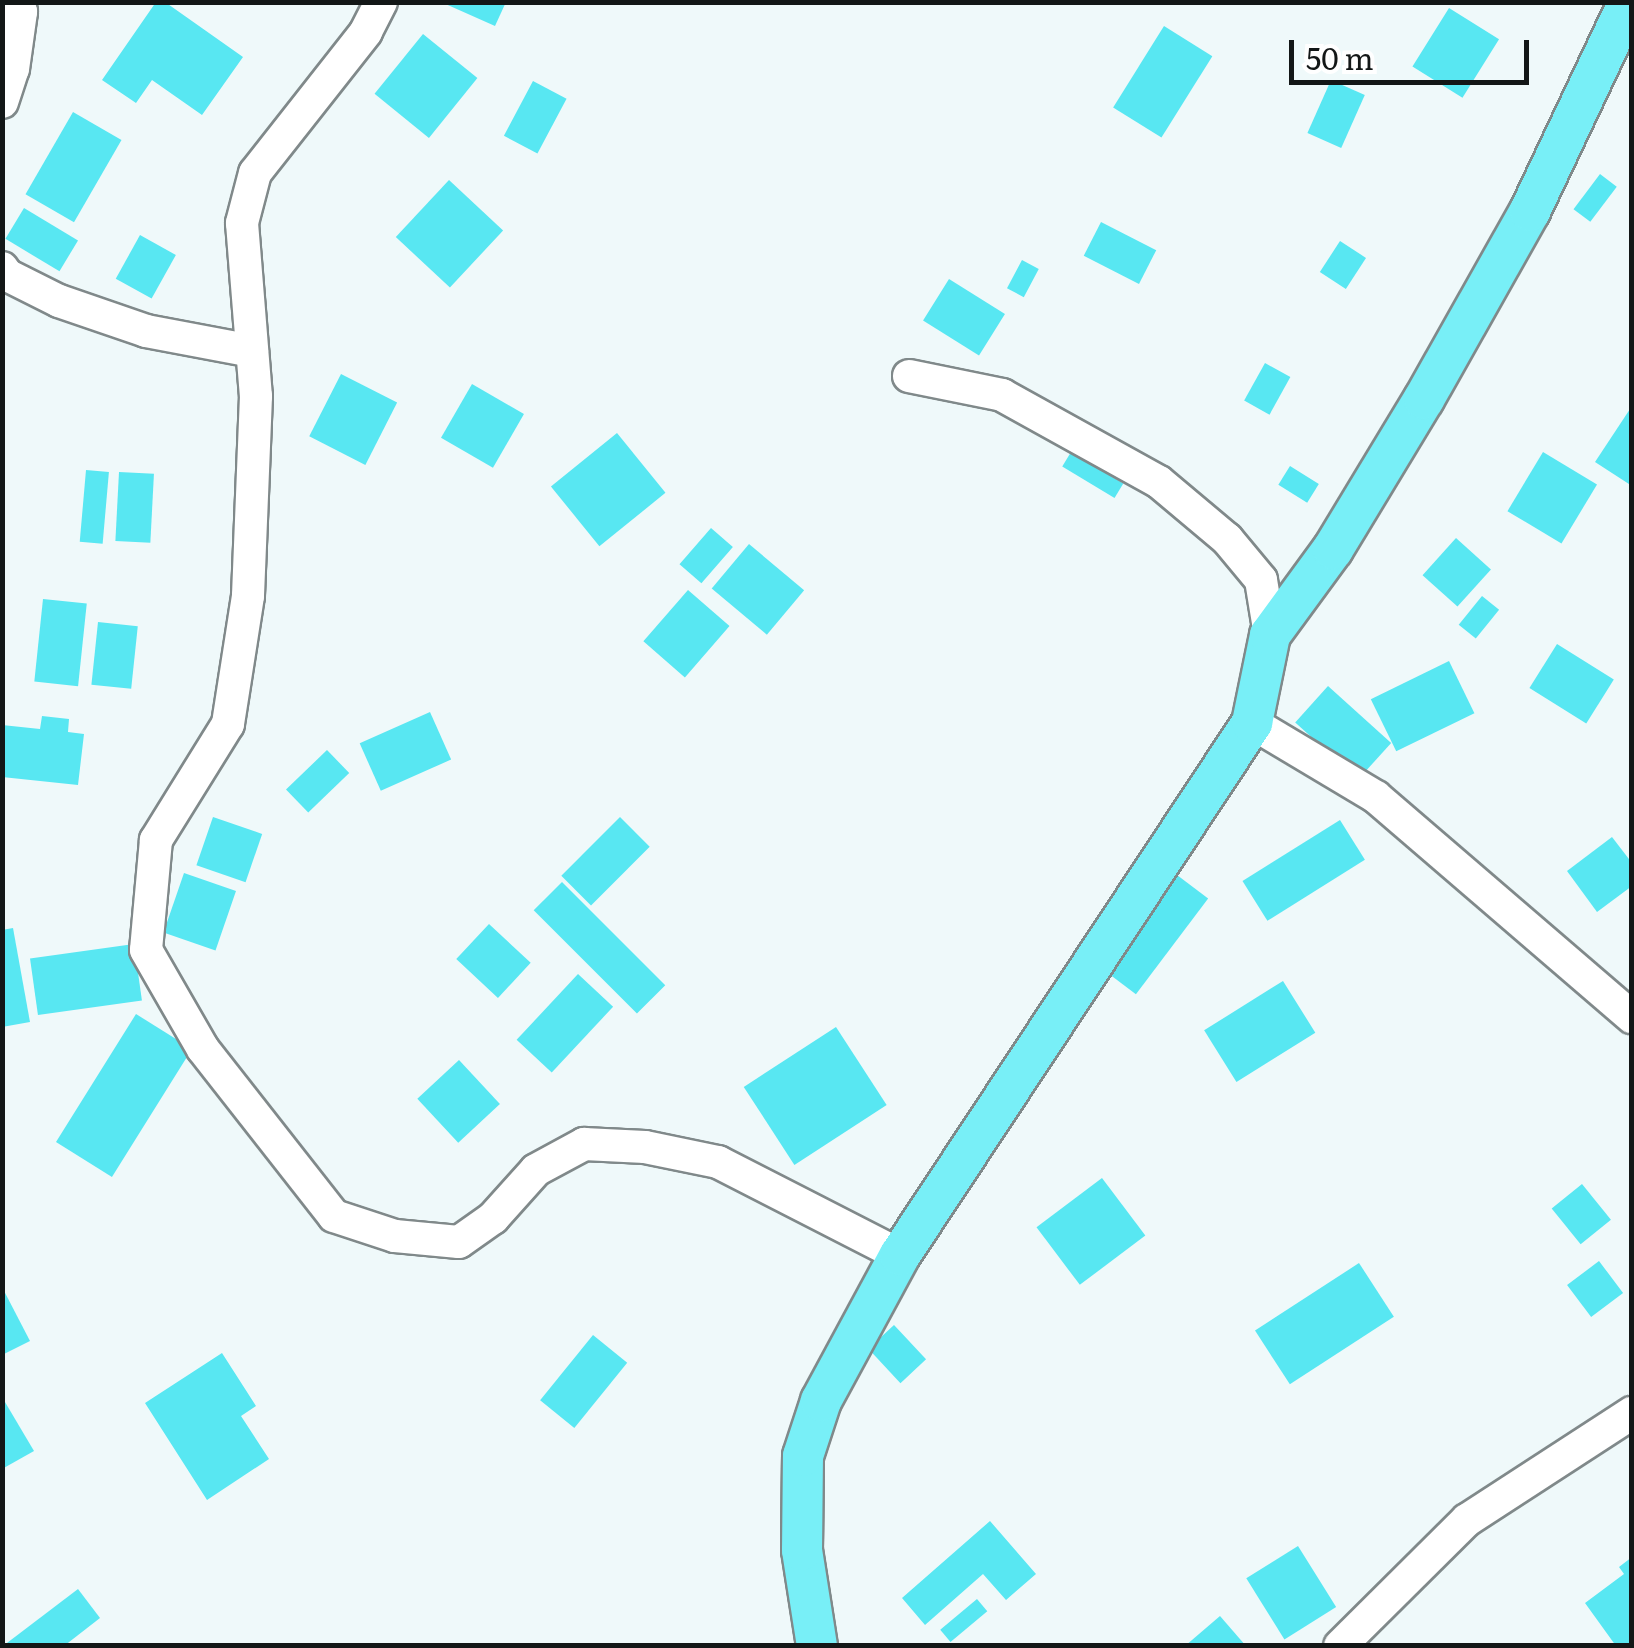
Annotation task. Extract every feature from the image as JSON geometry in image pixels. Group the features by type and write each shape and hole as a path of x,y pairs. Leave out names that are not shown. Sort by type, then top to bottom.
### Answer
{"main road":[{"path":"817,1646 802,1550 803,1456 821,1401 900,1255 1252,724 1270,635 1333,549 1424,399 1530,212 1629,2"}],"street":[{"path":"2,102 14,70 21,12 16,2"},
{"path":"382,2 366,32 255,173 242,223 256,396 248,596 228,724 156,840 146,950 203,1049 334,1216 394,1236 459,1242 493,1218 536,1170 584,1144 645,1147 718,1162 900,1255"},
{"path":"2,268 7,275 59,300 146,331 252,351"},
{"path":"909,376 1002,395 1159,482 1227,538 1261,580 1270,635"},
{"path":"1252,724 1376,797 1632,1018"},
{"path":"1340,1646 1468,1520 1632,1413"}],"building":[{"path":"156,2 165,2 243,57 202,115 152,80 136,103 102,80"},
{"path":"441,2 506,2 495,26"},
{"path":"1449,8 1499,39 1462,98 1412,67"},
{"path":"1164,26 1212,56 1161,138 1113,107"},
{"path":"423,34 477,78 429,138 375,94"},
{"path":"1331,80 1365,95 1341,148 1307,133"},
{"path":"533,81 567,99 537,154 504,136"},
{"path":"73,112 121,140 74,222 26,194"},
{"path":"1600,174 1617,187 1590,222 1574,209"},
{"path":"449,180 503,230 450,288 396,237"},
{"path":"24,208 78,240 59,271 5,239"},
{"path":"1101,222 1156,250 1139,284 1084,256"},
{"path":"140,235 176,255 152,299 116,279"},
{"path":"1340,241 1366,258 1346,289 1320,272"},
{"path":"1022,260 1039,269 1024,297 1007,288"},
{"path":"949,279 1005,314 979,356 923,321"},
{"path":"1265,363 1290,377 1270,415 1244,401"},
{"path":"341,374 397,403 365,465 309,436"},
{"path":"472,384 524,414 493,468 441,438"},
{"path":"1632,406 1632,486 1595,462"},
{"path":"617,433 665,493 599,546 551,486"},
{"path":"1071,452 1123,483 1115,498 1062,467"},
{"path":"1543,452 1597,484 1561,544 1507,511"},
{"path":"1290,466 1319,484 1307,503 1278,485"},
{"path":"86,470 109,472 103,544 80,542"},
{"path":"119,472 154,474 150,543 115,541"},
{"path":"711,528 733,547 701,583 680,564"},
{"path":"1456,538 1491,569 1457,607 1423,575"},
{"path":"749,544 804,590 767,635 712,588"},
{"path":"688,590 730,626 685,677 643,641"},
{"path":"1482,596 1499,610 1476,639 1459,625"},
{"path":"43,599 87,604 78,686 34,682"},
{"path":"98,622 138,626 131,689 91,685"},
{"path":"1557,644 1614,680 1586,724 1529,688"},
{"path":"1449,661 1474,713 1396,751 1371,699"},
{"path":"1328,686 1391,743 1358,779 1295,722"},
{"path":"430,712 451,760 381,791 360,743"},
{"path":"42,716 69,719 68,732 84,734 78,785 2,777 2,725 40,729"},
{"path":"327,750 349,773 308,813 286,790"},
{"path":"213,817 262,834 246,882 196,865"},
{"path":"620,817 650,847 591,905 561,876"},
{"path":"1340,820 1365,860 1267,921 1242,881"},
{"path":"1612,837 1632,863 1632,886 1597,912 1567,871"},
{"path":"184,873 236,891 215,950 163,933"},
{"path":"1177,875 1208,898 1136,994 1105,971"},
{"path":"562,882 665,985 637,1014 534,910"},
{"path":"489,924 531,963 498,998 456,959"},
{"path":"13,928 30,1022 2,1027 2,930"},
{"path":"134,944 142,1000 38,1015 30,959"},
{"path":"578,974 613,1007 552,1073 517,1040"},
{"path":"1283,981 1315,1033 1236,1082 1204,1030"},
{"path":"136,1014 192,1049 112,1177 56,1142"},
{"path":"836,1027 887,1105 794,1165 744,1087"},
{"path":"459,1060 500,1104 458,1143 417,1099"},
{"path":"1102,1178 1145,1236 1080,1285 1037,1227"},
{"path":"1582,1184 1611,1220 1581,1244 1552,1209"},
{"path":"1599,1261 1623,1293 1591,1317 1567,1285"},
{"path":"1359,1263 1394,1317 1290,1384 1255,1331"},
{"path":"2,1287 30,1341 2,1355"},
{"path":"894,1325 926,1359 900,1383 868,1349"},
{"path":"593,1335 627,1363 574,1428 540,1400"},
{"path":"222,1353 256,1406 241,1416 269,1459 207,1500 145,1403"},
{"path":"2,1397 34,1451 2,1469"},
{"path":"990,1521 1036,1574 1006,1600 983,1574 925,1625 902,1598"},
{"path":"1298,1546 1336,1607 1284,1639 1246,1578"},
{"path":"1632,1557 1632,1646 1616,1646 1585,1603 1624,1574 1619,1567"},
{"path":"78,1589 100,1618 64,1646 3,1646"},
{"path":"977,1599 987,1611 951,1642 940,1630"},
{"path":"1220,1616 1246,1646 1185,1646"}]}
